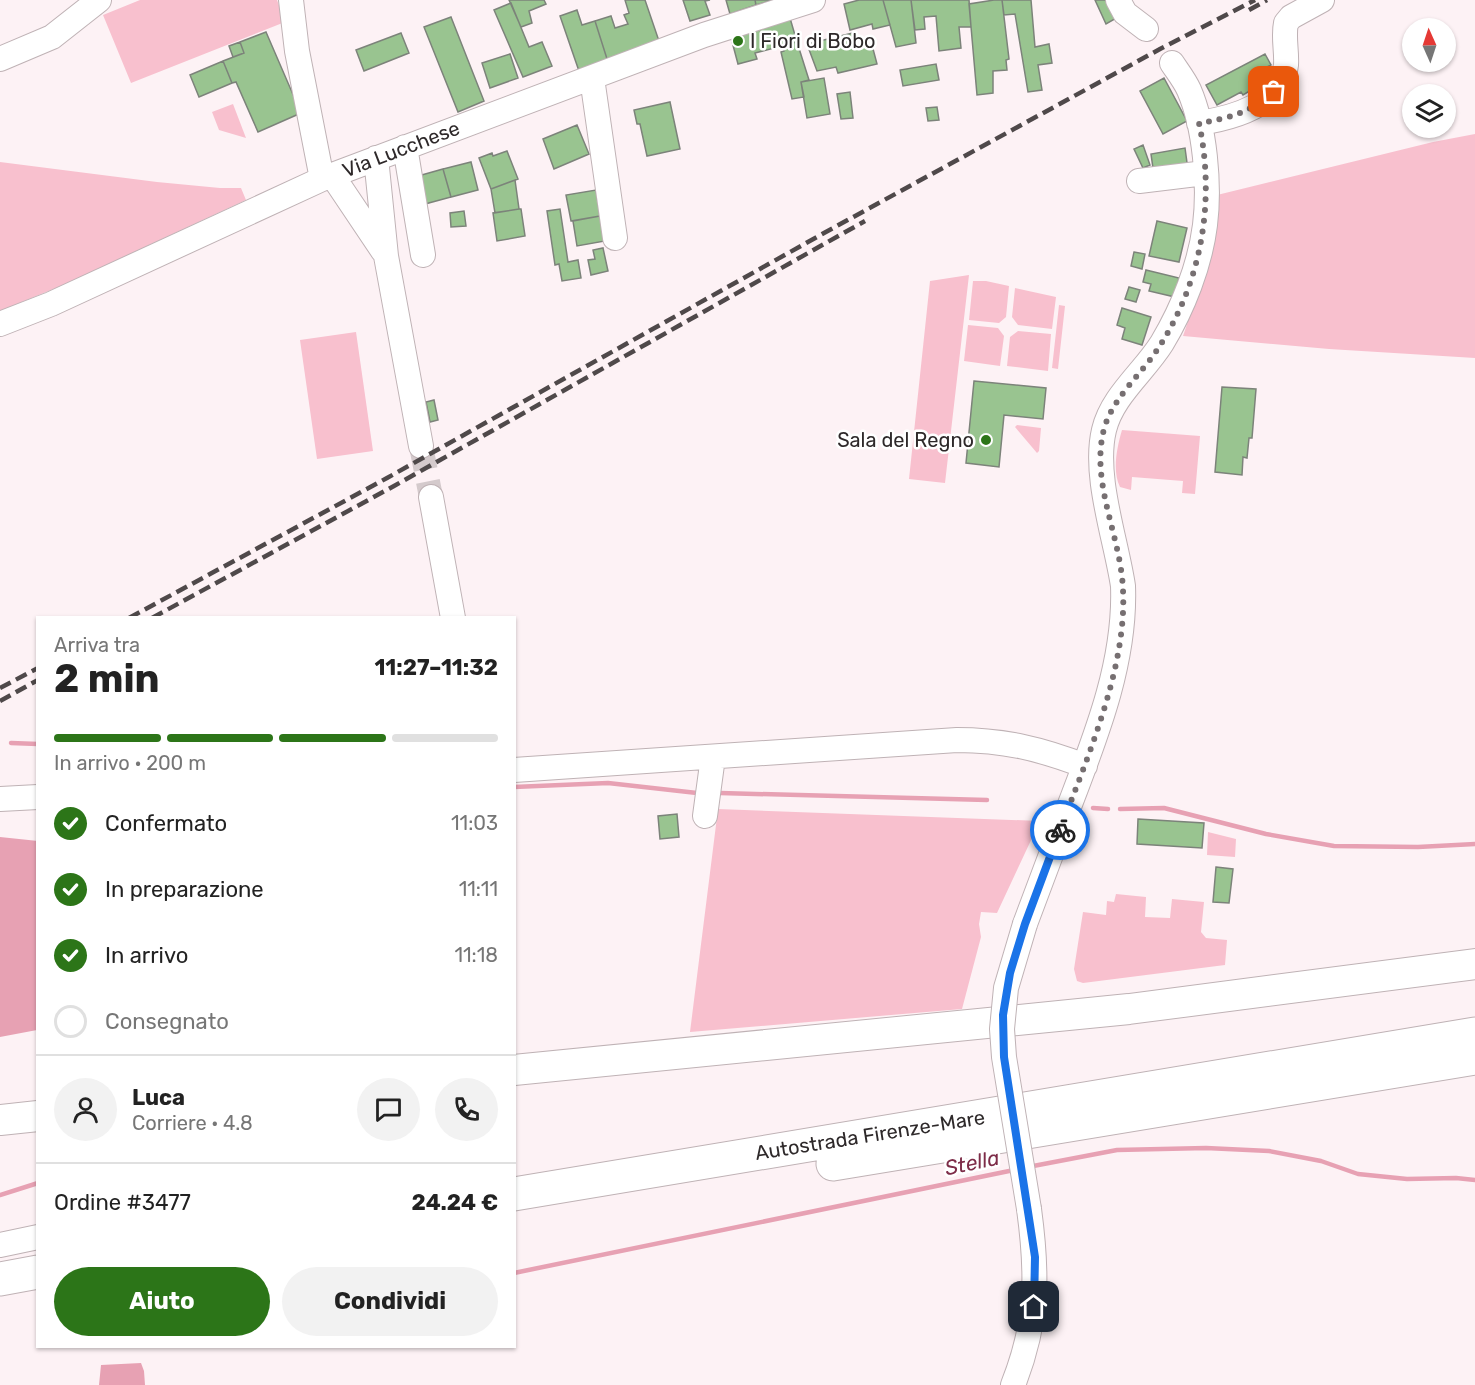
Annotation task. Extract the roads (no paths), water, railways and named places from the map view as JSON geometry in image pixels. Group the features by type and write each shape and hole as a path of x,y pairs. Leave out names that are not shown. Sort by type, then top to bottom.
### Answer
{"highway":[{"name":"Autostrada Firenze-Mare","path":"516,1194 1475,1034"},
{"name":"Autostrada Firenze-Mare","path":"516,1217 1475,1058"},
{"path":"0,1279 36,1272"},
{"path":"0,1302 36,1296"}],"main road":[{"path":"516,1070 1129,1009 1475,964"},
{"path":"0,1120 36,1116"}],"street":[{"path":"0,59 52,37 99,0"},
{"path":"291,0 297,51 327,177 386,256"},
{"name":"Via Lucchese","path":"0,324 51,304 327,177 730,26 813,0"},
{"path":"1118,0 1125,13 1146,29"},
{"path":"1199,123 1233,117 1253,107 1274,92 1282,81 1285,70 1286,22 1322,0"},
{"path":"1013,1385 1025,1350 1034,1307 1035,1257 1004,1057 1002,1029 1006,988 1025,924 1085,766 1116,661 1124,603 1121,569 1103,483 1101,455 1104,430 1116,404 1162,342 1184,300 1205,225 1205,173 1199,123 1190,91 1172,63"},
{"path":"592,78 615,238"},
{"path":"405,147 423,255"},
{"path":"376,158 386,256 421,446"},
{"path":"1139,181 1205,173"},
{"path":"431,496 453,616"},
{"path":"516,770 957,740 979,740 1033,748 1085,766"},
{"path":"705,816 713,757"},
{"path":"516,758 546,769"},
{"path":"0,799 36,797"},
{"path":"0,1245 36,1237"}],"waterway":[{"path":"11,743 36,744"},
{"path":"516,787 608,783 697,793"},
{"path":"720,793 987,800"},
{"path":"1093,808 1108,809"},
{"path":"1120,809 1164,808 1266,834 1334,846 1418,847 1475,844"},
{"name":"Stella","path":"1028,1167 1117,1150 1206,1148 1269,1151 1321,1161 1358,1174 1407,1179 1475,1180"},
{"name":"Stella","path":"516,1273 1014,1170"},
{"name":"Stella","path":"0,1195 36,1184"}],"tunnel":[{"path":"421,446 431,497"}],"railway":[{"path":"133,616 387,478 824,233 1160,49 1255,0"},
{"path":"1249,10 1267,0"},
{"path":"156,616 394,486 865,221"},
{"path":"0,688 36,669"},
{"path":"0,701 36,681"}],"place":[{"name":"I Fiori di Bobo","path":"738,41"},
{"name":"Sala del Regno","path":"986,440"}]}
